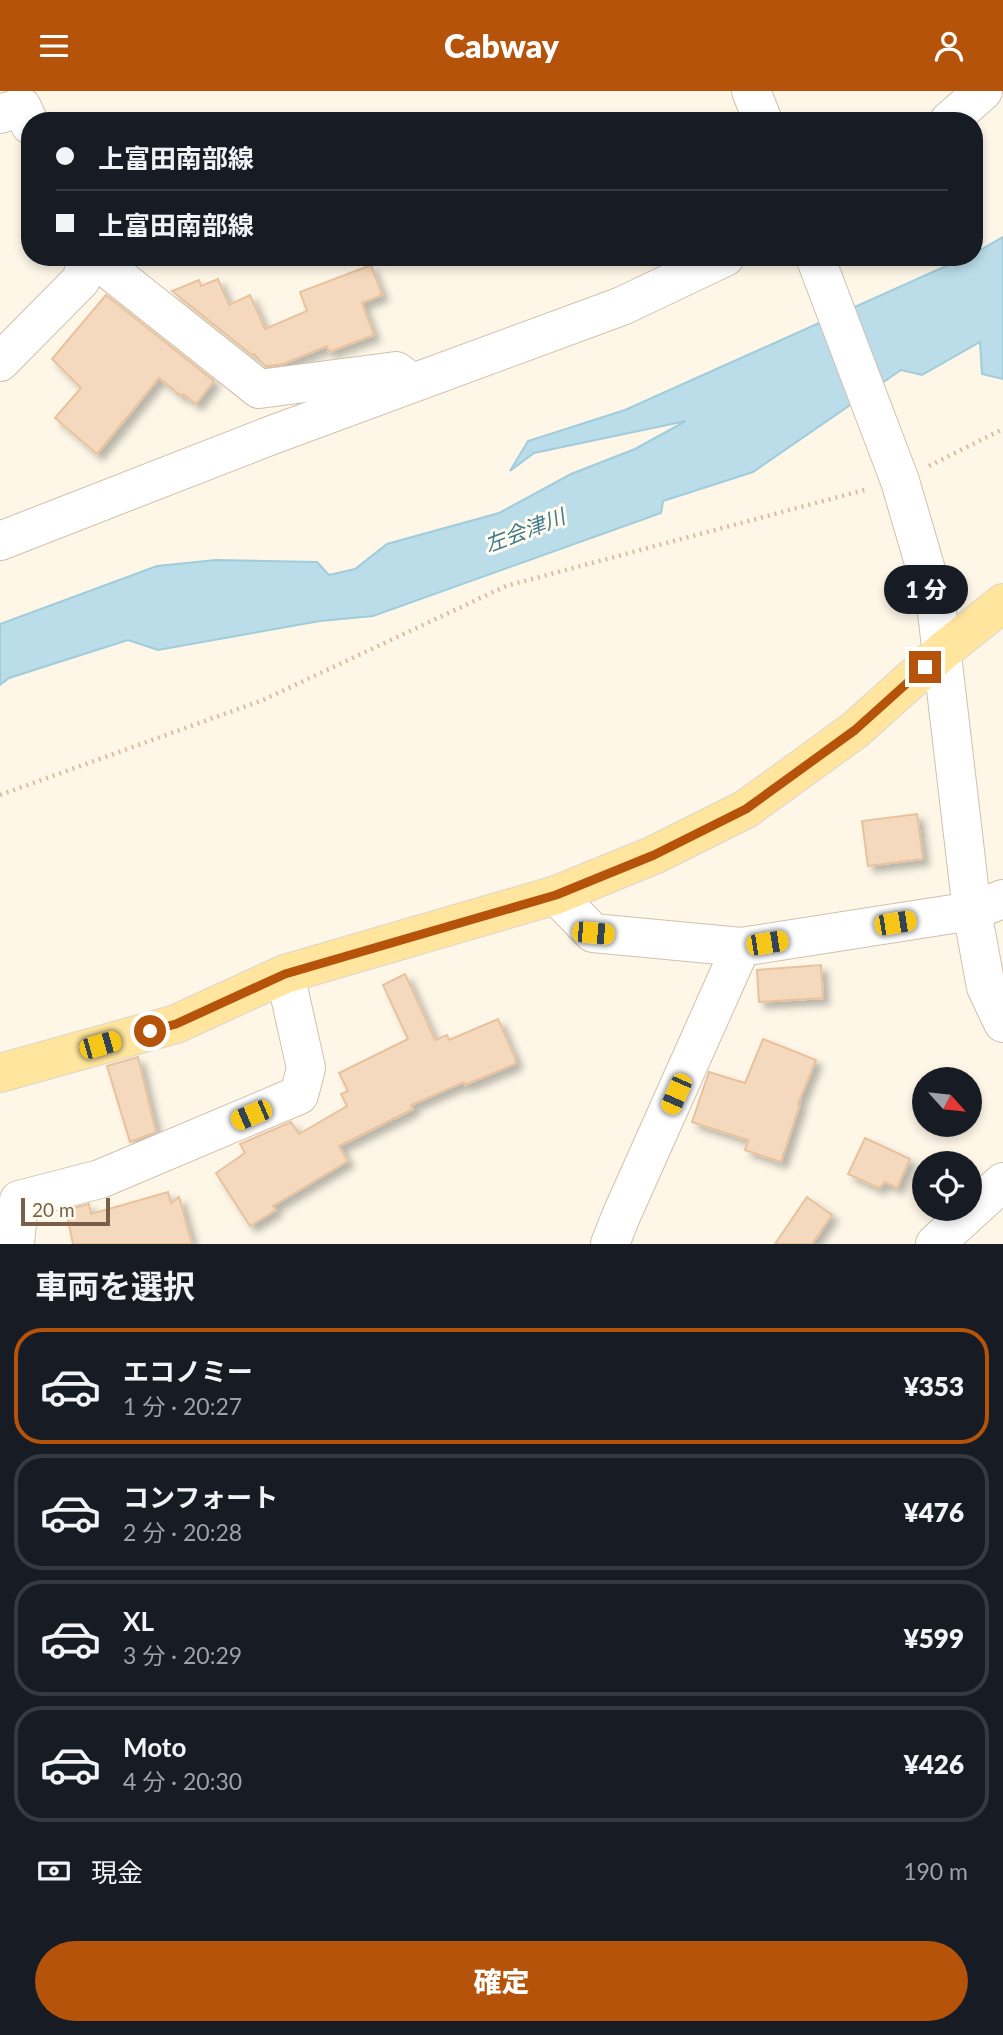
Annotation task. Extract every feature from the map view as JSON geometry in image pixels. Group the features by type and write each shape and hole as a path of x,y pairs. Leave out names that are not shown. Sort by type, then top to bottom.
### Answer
{"main road":[{"path":"0,1073 176,1024 285,974 556,895 654,855 746,809 855,730 943,651 1003,603"}],"street":[{"path":"751,91 759,112"},
{"path":"959,112 983,91"},
{"path":"0,114 22,107 24,112"},
{"path":"0,362 80,280 86,266"},
{"path":"102,266 259,389 396,371 413,383"},
{"path":"0,541 272,435 622,306 706,266"},
{"path":"819,266 895,469 936,604 987,905 986,988 1003,1023"},
{"path":"556,895 593,933 741,947 987,905"},
{"path":"610,1244 741,947"},
{"path":"15,1244 19,1200 100,1179 299,1095 306,1068 285,974"},
{"path":"936,1244 1003,1182"}],"path":[{"path":"0,795 263,700 506,586 895,469 1003,429"}],"water":[{"name":"左会津川","path":"1003,237 1003,379 982,374 980,342 922,375 901,370 753,472 663,501 661,513 373,616 320,621 158,650 128,640 9,678 0,685 0,624 157,566 216,560 317,562 329,575 355,569 387,544 499,513 571,474 635,449 686,421 534,453 510,471 528,441 625,410 946,266 983,266 983,248"}],"building":[{"path":"371,266 382,295 362,303 374,335 329,352 327,346 283,364 265,366 254,354 172,291 199,280 201,286 218,279 229,305 250,295 265,329 307,311 300,292"},
{"path":"106,295 214,381 196,404 159,378 97,454 55,418 81,388 52,359"},
{"path":"917,814 923,859 868,866 862,821"},
{"path":"821,965 823,998 759,1002 757,970"},
{"path":"405,974 435,1040 447,1035 449,1040 498,1019 516,1060 515,1064 411,1105 413,1109 339,1146 348,1161 273,1206 276,1210 250,1226 216,1173 245,1153 240,1144 291,1122 299,1134 347,1106 341,1094 348,1091 339,1073 408,1039 383,985"},
{"path":"763,1039 816,1060 798,1104 781,1162 745,1150 748,1140 692,1122 709,1072 745,1083"},
{"path":"138,1057 156,1132 130,1142 107,1066"},
{"path":"865,1138 910,1159 897,1188 885,1182 879,1188 848,1174"},
{"path":"168,1192 171,1203 179,1197 192,1244 73,1244 66,1210 89,1204 91,1214"},
{"path":"807,1197 832,1215 812,1244 775,1244"}],"route":[{"path":"150,1031 176,1024 285,974 556,895 654,855 746,809 855,730 925,667"}]}
